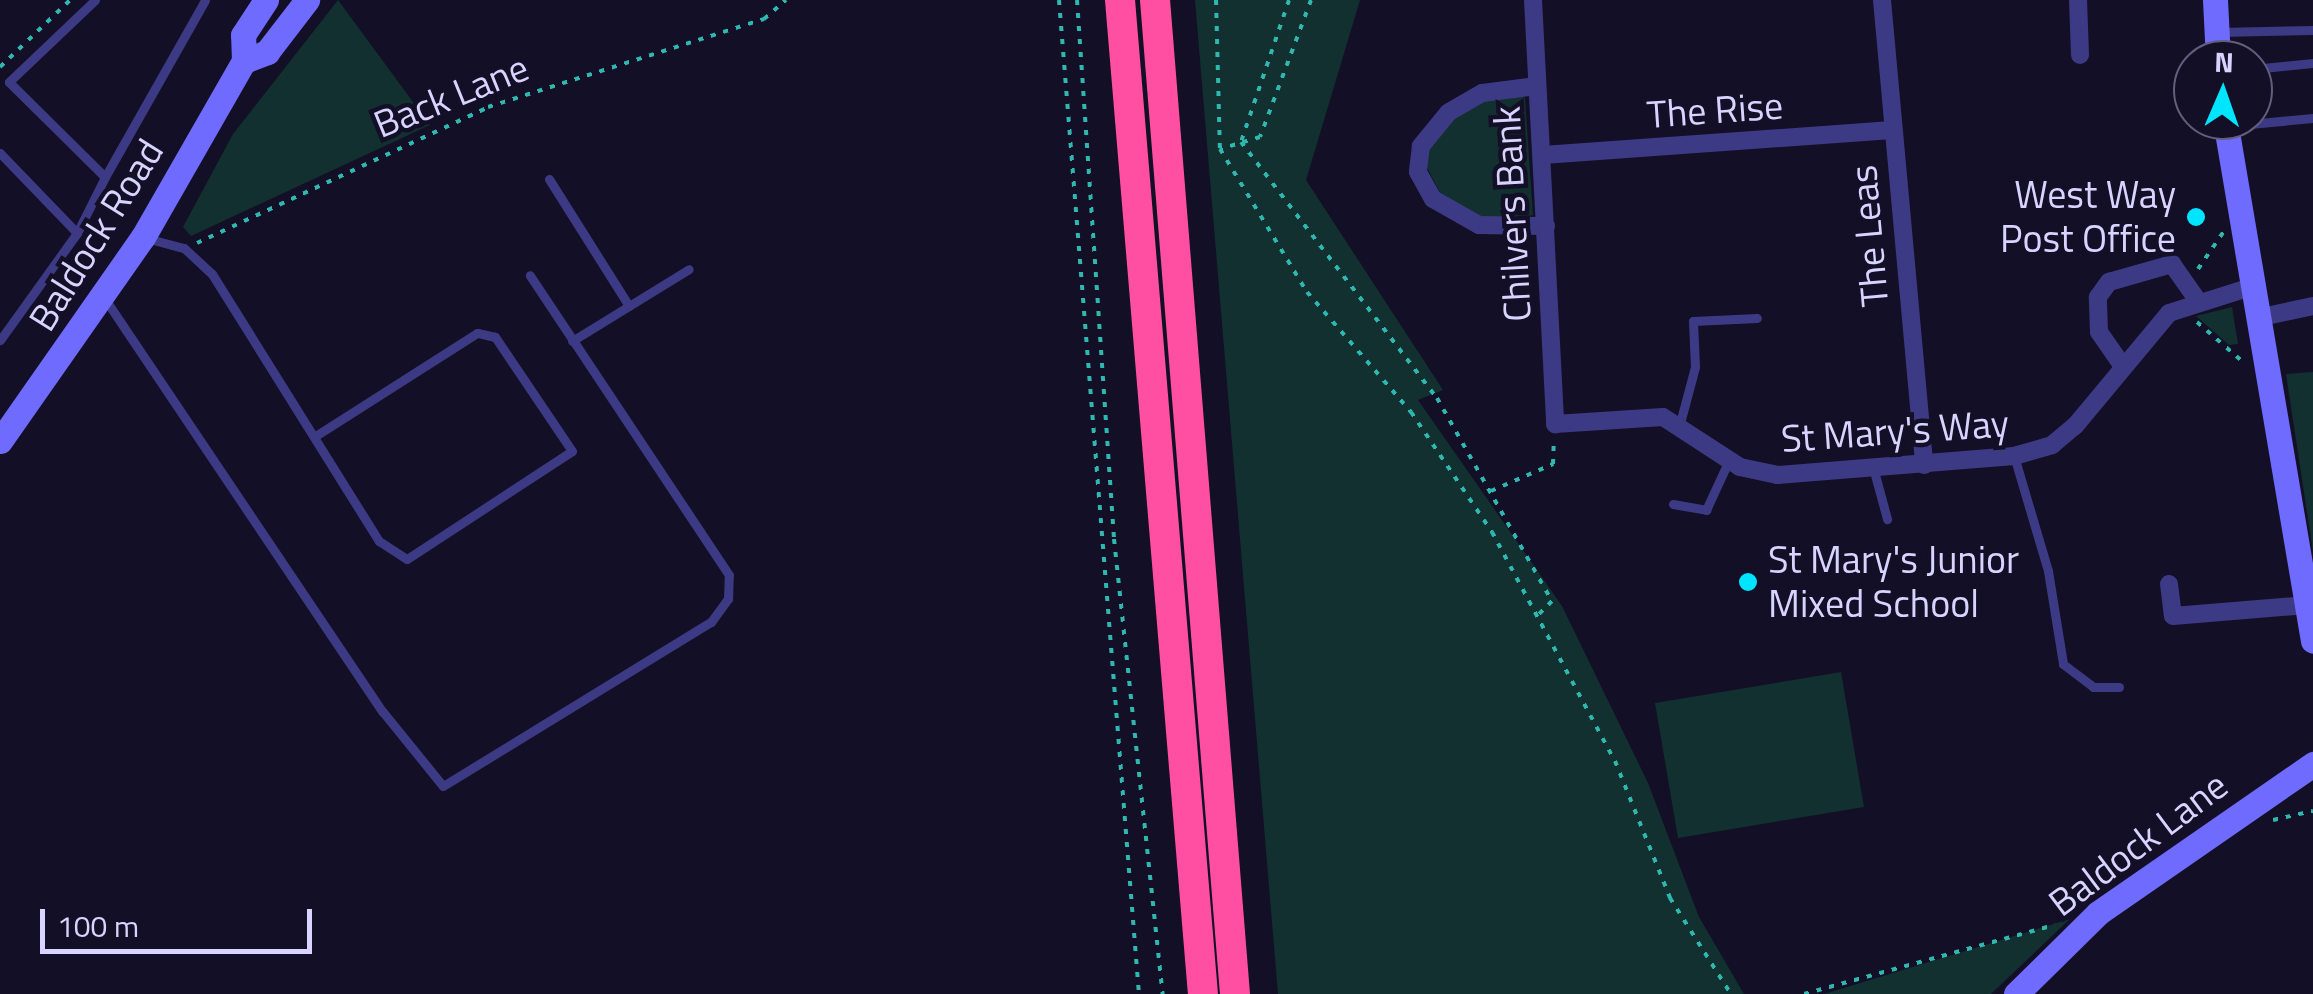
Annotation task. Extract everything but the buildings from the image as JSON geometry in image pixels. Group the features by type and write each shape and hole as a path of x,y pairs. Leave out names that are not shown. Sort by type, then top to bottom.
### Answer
{"highway":[{"path":"1120,0 1202,994"},
{"path":"1155,0 1236,994"}],"street":[{"name":"Baldock Road","path":"0,440 104,299 143,237 244,61 244,34 266,0"},
{"name":"Baldock Road","path":"244,61 267,52 307,0"},
{"name":"Chilvers Bank","path":"1533,0 1554,424"},
{"name":"The Leas","path":"1882,0 1924,465"},
{"path":"2078,0 2080,54"},
{"path":"2215,0 2217,40"},
{"path":"1537,86 1482,93 1448,114 1421,146 1418,172 1434,200 1479,225 1546,226"},
{"name":"The Rise","path":"1543,156 1892,130"},
{"path":"2228,140 2313,641"},
{"path":"2122,365 2099,332 2103,288 2172,264 2188,295 2251,287"},
{"name":"St Mary's Way","path":"1554,424 1626,416 1680,423 1729,460 1777,475 1874,472 2014,456 2052,445 2188,295"},
{"path":"2257,318 2313,306"},
{"path":"2169,584 2173,616 2308,605"},
{"name":"Baldock Lane","path":"2016,994 2098,914 2313,764"}],"lane":[{"path":"95,0 10,82 104,178"},
{"path":"0,340 77,233 205,0"},
{"path":"2216,32 2313,30"},
{"path":"2273,67 2313,64"},
{"path":"2273,120 2313,118"},
{"path":"0,154 77,233"},
{"path":"548,179 629,306"},
{"path":"143,237 184,248 212,274 378,541 407,559 572,451 495,337 477,334 314,437"},
{"path":"572,341 689,269"},
{"path":"104,299 383,712 443,786 712,622 728,600 728,575 530,275"},
{"path":"1680,423 1695,366 1693,322 1757,318"},
{"path":"2014,456 2048,571 2063,664 2093,687 2119,687"},
{"path":"1674,504 1706,510 1729,460"},
{"path":"1874,472 1887,520"}],"path":[{"path":"0,67 70,0"},
{"name":"Back Lane","path":"184,248 488,107 764,19 786,0"},
{"path":"1059,0 1139,994"},
{"path":"1077,0 1114,539 1163,994"},
{"path":"1216,0 1220,149 1307,292 1442,457 1537,616 1616,762 1670,898 1731,994"},
{"path":"1241,142 1289,0"},
{"path":"1220,149 1260,137 1311,0"},
{"path":"1241,142 1438,398 1552,601 1537,616"},
{"path":"2240,208 2188,295 2248,366 2266,364"},
{"path":"1491,491 1553,464 1554,424"},
{"path":"2259,830 2313,811"},
{"path":"1804,994 2061,924"}],"green space":[{"path":"338,0 430,125 191,236 183,227 233,134"},
{"path":"1195,0 1360,0 1306,180 1443,390 1418,400 1562,606 1648,783 1699,917 1744,994 1278,994"},
{"path":"1517,94 1525,98 1533,215 1498,225 1446,204 1424,162 1435,132 1478,99"},
{"path":"2232,307 2238,344 2229,345 2196,316"},
{"path":"2313,372 2313,552 2286,374"},
{"path":"1841,672 1864,807 1678,838 1655,703"},
{"path":"2070,919 1991,994 1824,994"}],"place":[{"name":"West Way Post Office","path":"2196,217"},
{"name":"St Mary's Junior Mixed School","path":"1748,582"}]}
